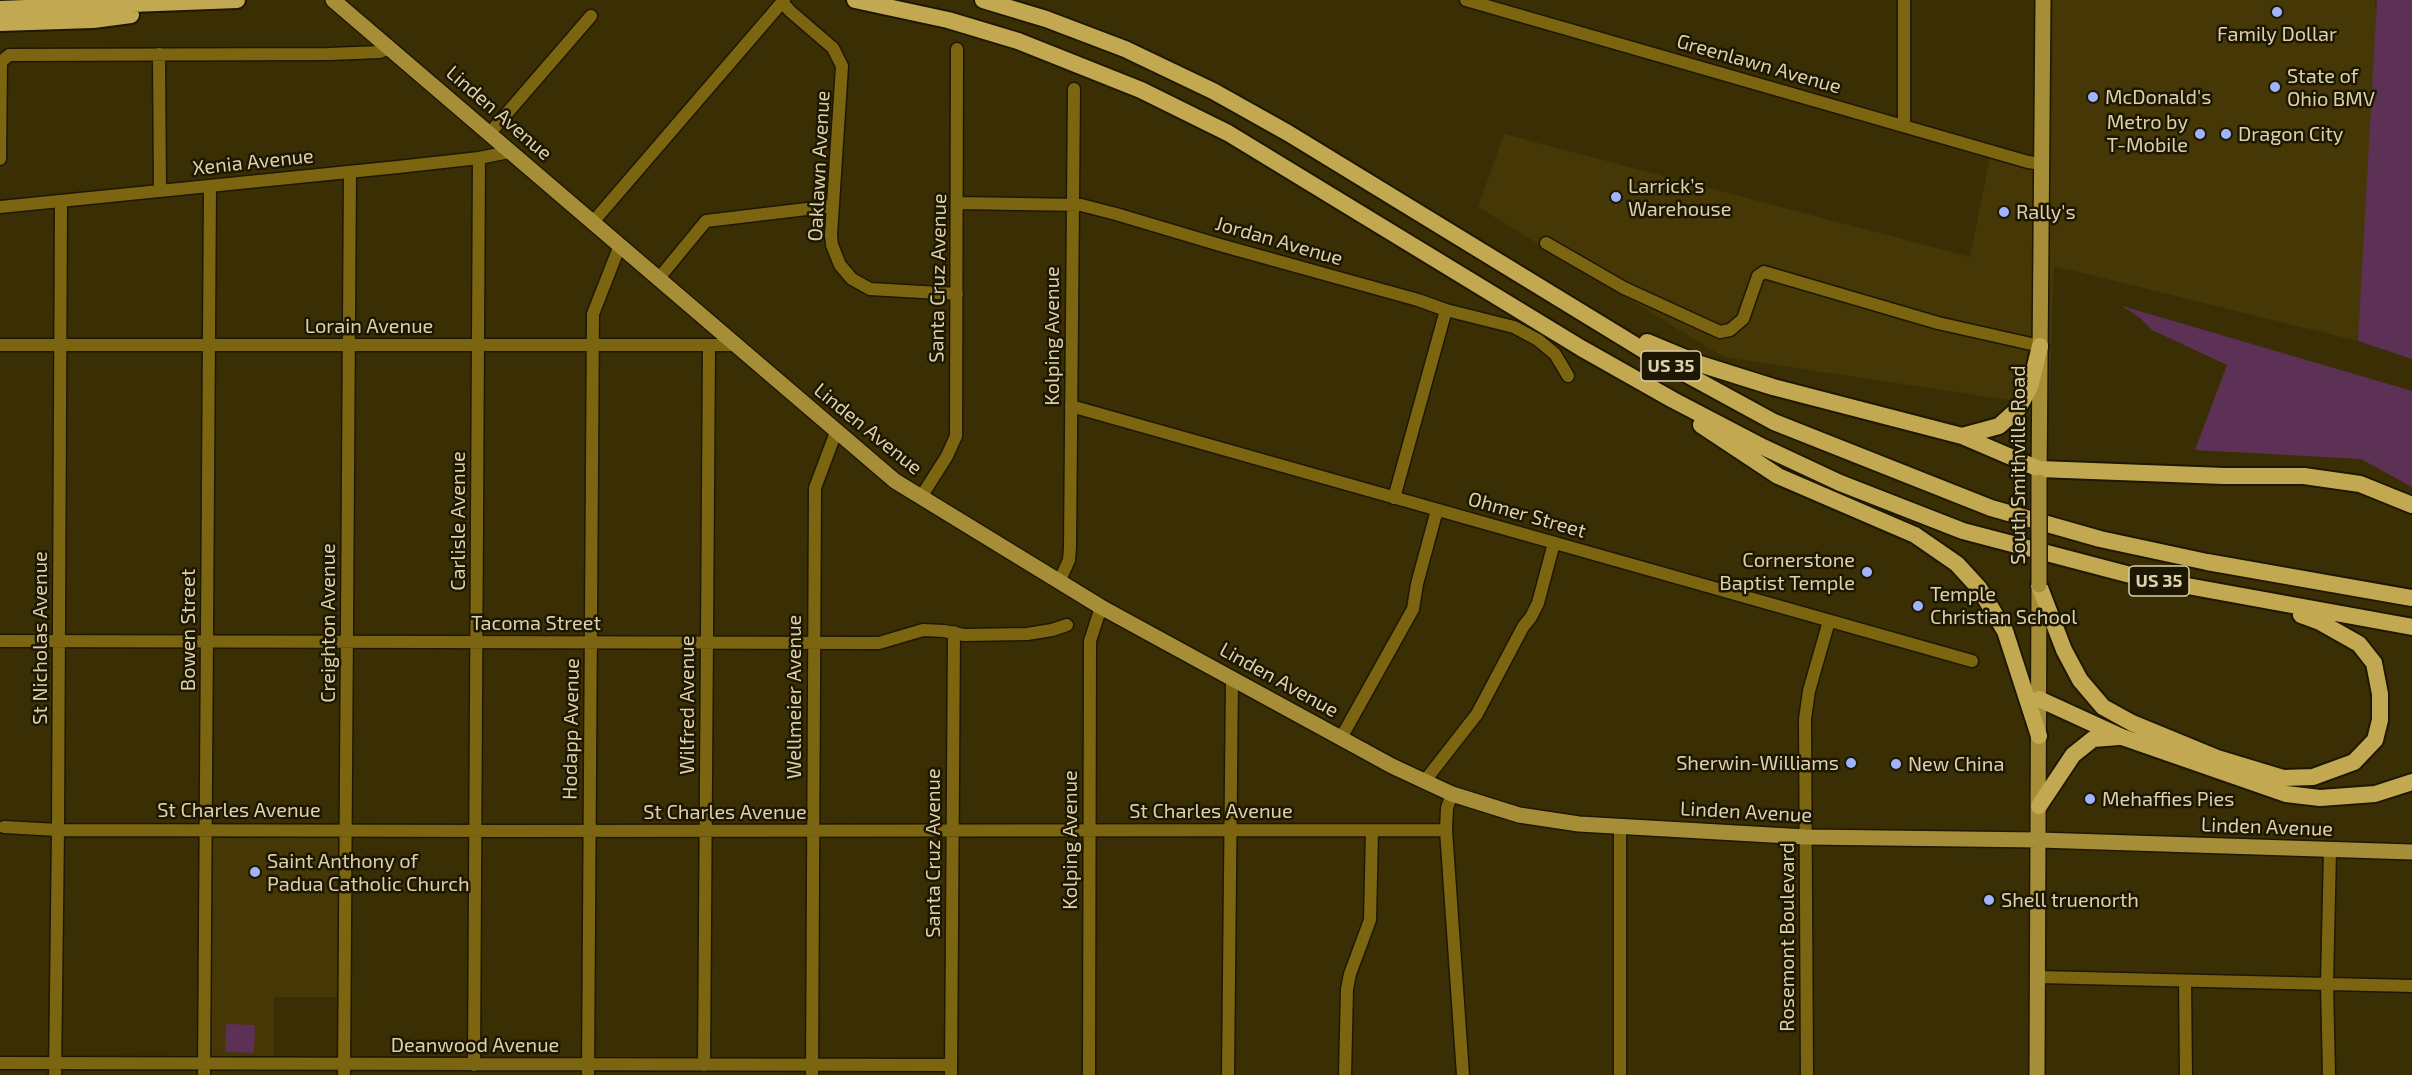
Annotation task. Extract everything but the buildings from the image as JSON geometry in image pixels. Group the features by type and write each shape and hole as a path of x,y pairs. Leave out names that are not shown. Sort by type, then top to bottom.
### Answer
{"highway":[{"path":"0,9 236,0"},
{"path":"0,23 93,20 236,0"},
{"name":"US 35","path":"855,0 968,26 1048,53 1141,90 1228,133 1673,400 1840,483 1963,531 2138,577 2412,627"},
{"name":"US 35","path":"983,0 1046,19 1125,49 1212,91 1288,133 1662,361 1774,422 1991,508 2100,539 2412,598"},
{"path":"1596,321 1700,364 1762,384 1962,436 2039,476 2304,476 2360,484 2412,506"},
{"path":"1962,436 1999,426 2018,409 2030,387 2040,346"},
{"path":"1610,364 1778,476 1915,535 1957,564 1979,588 2005,631 2039,736"},
{"path":"2038,585 2064,650 2080,680 2103,707 2132,723 2217,758 2283,778 2313,777 2354,762 2375,740 2380,720 2380,694 2374,663 2359,644 2320,622 2254,599"},
{"path":"2039,699 2122,737 2286,794 2320,798 2375,794 2412,782"},
{"path":"2039,806 2073,755 2093,739 2122,737"}],"main road":[{"name":"Linden Avenue","path":"333,0 895,481 1101,606 1341,738 1424,782 1452,794 1519,815 1579,824 1806,837 2039,840 2412,852"},
{"name":"South Smithville Road","path":"2037,1075 2043,0"}],"street":[{"name":"Greenlawn Avenue","path":"1466,0 2028,162 2042,164"},
{"path":"1480,3 1503,0"},
{"path":"1904,0 1904,126"},
{"path":"593,222 784,1"},
{"name":"Oaklawn Avenue","path":"784,1 790,11 833,48 842,66 832,206 832,245 840,265 852,279 870,289 957,294"},
{"path":"489,134 591,16"},
{"path":"0,159 2,62 9,55 348,54 380,52 389,48"},
{"name":"Santa Cruz Avenue","path":"921,497 947,456 956,436 957,49"},
{"path":"159,54 160,191"},
{"name":"Kolping Avenue","path":"1060,580 1065,572 1070,548 1074,89"},
{"name":"Xenia Avenue","path":"0,207 350,172 479,158 509,152"},
{"name":"Carlisle Avenue","path":"474,1065 479,158"},
{"name":"Creighton Avenue","path":"344,1070 350,172"},
{"name":"Bowen Street","path":"204,1069 210,186"},
{"name":"St Nicholas Avenue","path":"55,1069 62,345 61,201"},
{"name":"Jordan Avenue","path":"958,203 1072,205 1116,214 1446,310 1498,322 1526,333 1558,357 1568,376"},
{"path":"659,278 706,221 832,206"},
{"path":"1546,243 1624,288 1720,332 1730,330 1743,320 1761,273 1776,275 1938,323 2040,346"},
{"name":"Hodapp Avenue","path":"588,1070 593,346 595,308 620,245"},
{"path":"1394,498 1446,310"},
{"name":"Lorain Avenue","path":"0,345 737,345"},
{"name":"Wilfred Avenue","path":"704,1065 709,346"},
{"name":"Ohmer Street","path":"1071,406 1972,662"},
{"name":"Wellmeier Avenue","path":"812,1070 815,488 836,432"},
{"path":"1341,738 1413,609 1417,584 1437,510"},
{"path":"1424,782 1477,714 1523,627 1532,617 1554,543"},
{"name":"Kolping Avenue","path":"1089,1075 1090,641 1101,606"},
{"name":"Rosemont Boulevard","path":"1807,1075 1807,702 1829,621"},
{"name":"Tacoma Street","path":"0,641 879,643 923,630 964,635 1042,633 1067,625"},
{"name":"Santa Cruz Avenue","path":"951,1070 954,632"},
{"path":"1228,1075 1232,678"},
{"path":"1452,794 1447,808 1446,830 1463,1075"},
{"path":"1620,826 1620,1075"},
{"name":"St Charles Avenue","path":"4,827 58,830 346,831 1446,830"},
{"path":"1345,1075 1347,989 1350,974 1370,920 1372,831"},
{"path":"2329,1075 2327,984 2330,850"},
{"path":"2039,977 2412,986"},
{"path":"2185,981 2186,1075"},
{"name":"Deanwood Avenue","path":"0,1063 55,1069 344,1070 474,1065 588,1070 704,1065 812,1070 951,1070"}],"shaded area":[{"path":"2053,0 2374,0 2377,15 2358,341 2054,266 2049,406 1724,357 1478,207 1504,134 1970,257 1990,157 2051,175"},
{"path":"2377,0 2412,0 2412,359 2358,341"},
{"path":"2122,306 2412,391 2412,487 2361,459 2195,450 2227,365 2152,330 2140,318"},
{"path":"206,830 346,830 345,997 274,997 274,1064 204,1064"},
{"path":"226,1024 255,1025 254,1053 225,1052"}],"place":[{"name":"Family Dollar","path":"2277,12"},
{"name":"State of Ohio BMV","path":"2275,87"},
{"name":"McDonald's","path":"2093,97"},
{"name":"Metro by T-Mobile","path":"2200,134"},
{"name":"Dragon City","path":"2226,134"},
{"name":"Larrick’s Warehouse","path":"1616,197"},
{"name":"Rally's","path":"2004,212"},
{"name":"Cornerstone Baptist Temple","path":"1867,572"},
{"name":"Temple Christian School","path":"1918,606"},
{"name":"Sherwin-Williams","path":"1851,763"},
{"name":"New China","path":"1896,764"},
{"name":"Mehaffies Pies","path":"2090,799"},
{"name":"Saint Anthony of Padua Catholic Church","path":"255,872"},
{"name":"Shell truenorth","path":"1989,900"}]}
